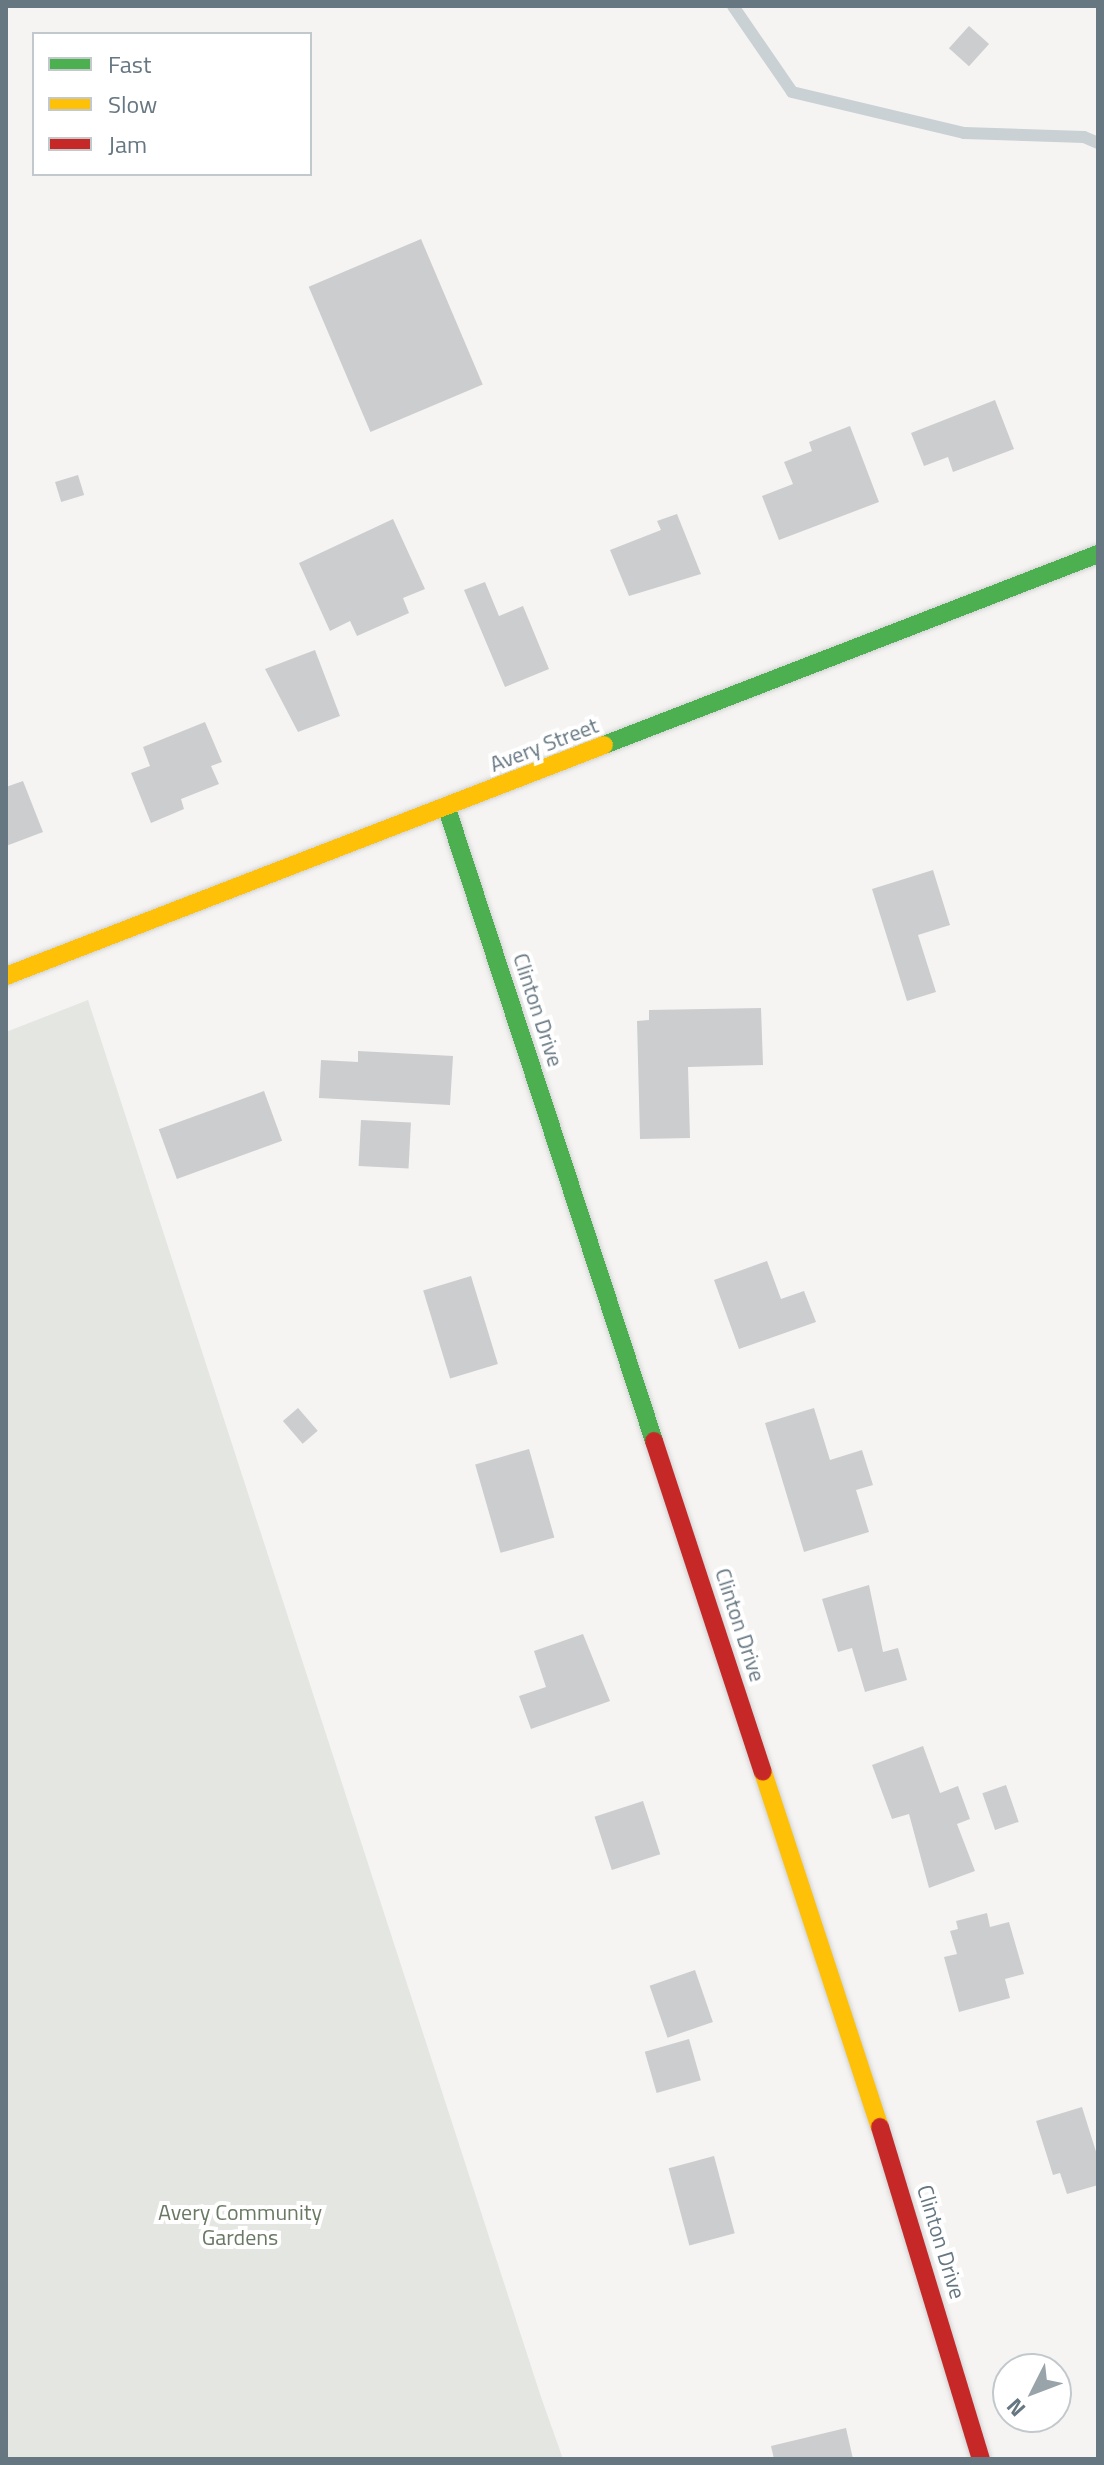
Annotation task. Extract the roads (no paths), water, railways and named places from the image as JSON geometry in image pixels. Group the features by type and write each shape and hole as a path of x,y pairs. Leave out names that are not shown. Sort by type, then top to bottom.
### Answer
{"street":[{"name":"Avery Street","path":"6,976 447,809 1098,554"},
{"name":"Clinton Drive","path":"447,809 902,2195 981,2459"}],"waterway":[{"path":"733,6 792,92 964,133 1084,137 1098,143"}],"park label":[{"name":"Avery Community Gardens","path":"240,2224"}]}
